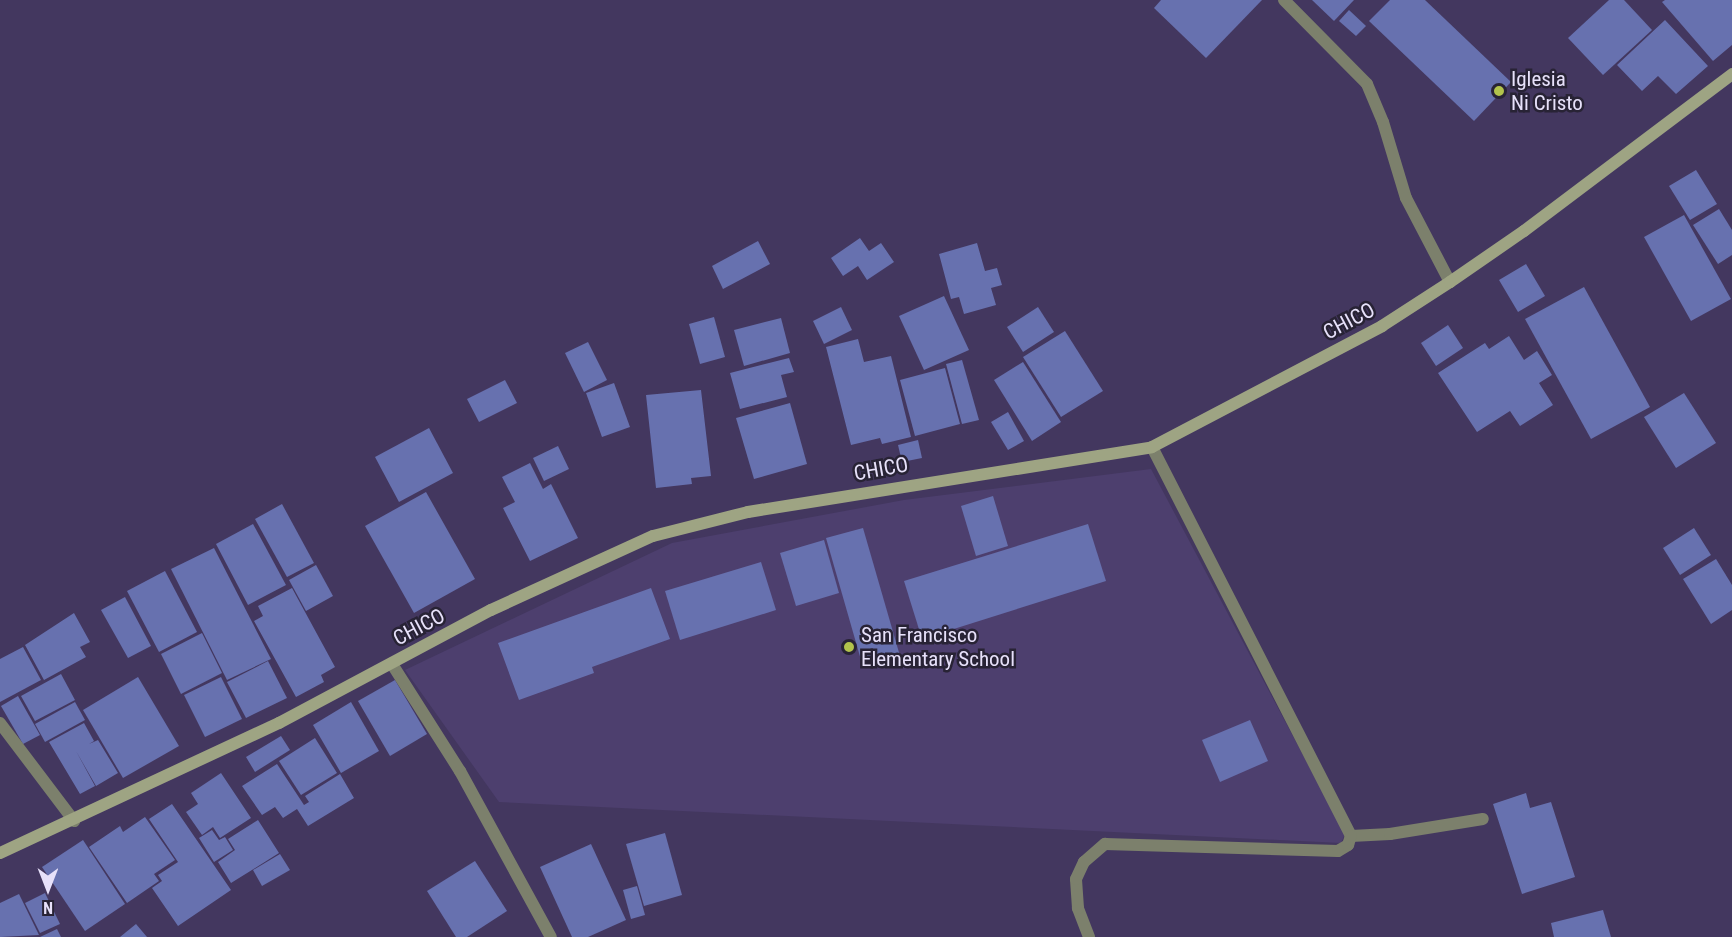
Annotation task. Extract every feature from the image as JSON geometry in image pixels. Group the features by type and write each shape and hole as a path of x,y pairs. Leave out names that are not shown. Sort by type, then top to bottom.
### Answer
{"street":[{"path":"1284,0 1367,84 1383,122 1406,198 1450,282"},
{"name":"CHICO","path":"0,853 74,821 392,664 491,610 653,536 748,512 1152,447 1382,326 1450,282 1731,75"},
{"path":"1089,937 1078,908 1076,879 1084,862 1105,844 1338,851 1348,845 1351,836 1152,447"},
{"path":"392,664 460,771 551,937"},
{"path":"0,723 74,821"},
{"path":"1351,836 1390,834 1483,819"}],"shaded area":[{"name":"San Francisco Elementary School","path":"1151,469 1345,834 1341,843 499,802 405,670 672,543 904,500"}],"building":[{"path":"1161,0 1262,0 1206,58 1154,8"},
{"path":"1312,0 1354,0 1334,21"},
{"path":"1390,0 1425,0 1511,82 1474,121 1369,21"},
{"path":"1609,0 1624,0 1652,30 1603,75 1568,38"},
{"path":"1665,0 1732,0 1732,45 1713,61 1662,2"},
{"path":"1349,10 1366,26 1356,36 1339,21"},
{"path":"1665,20 1708,66 1676,94 1658,76 1642,91 1617,65"},
{"path":"1696,170 1717,204 1690,220 1669,186"},
{"path":"1719,209 1732,230 1732,255 1718,264 1693,225"},
{"path":"1684,215 1731,299 1691,321 1644,237"},
{"path":"860,238 869,251 881,243 894,262 867,280 858,266 843,276 831,258"},
{"path":"758,241 770,264 723,289 712,266"},
{"path":"977,243 985,271 997,268 1002,285 991,288 996,305 964,314 959,297 951,299 939,254"},
{"path":"1526,264 1545,296 1518,312 1499,280"},
{"path":"1584,287 1650,407 1591,439 1525,319"},
{"path":"944,296 969,350 924,370 899,316"},
{"path":"841,307 852,330 824,344 813,321"},
{"path":"1038,307 1054,332 1023,352 1007,327"},
{"path":"714,317 725,357 700,364 689,324"},
{"path":"781,318 790,353 744,366 734,330"},
{"path":"1448,325 1463,348 1436,366 1421,343"},
{"path":"1065,331 1103,391 1061,417 1023,357"},
{"path":"1509,336 1524,360 1537,351 1552,375 1539,383 1553,405 1520,426 1510,411 1477,432 1438,373 1485,343 1489,349"},
{"path":"858,339 864,362 891,356 911,437 882,444 880,438 851,445 826,347"},
{"path":"588,342 607,380 584,392 565,353"},
{"path":"789,358 794,372 781,375 787,397 740,409 730,373"},
{"path":"962,360 979,420 962,424 946,364"},
{"path":"1023,362 1061,422 1032,441 994,380"},
{"path":"945,368 960,424 915,436 900,380"},
{"path":"505,380 517,403 479,422 467,399"},
{"path":"614,383 630,427 602,437 586,393"},
{"path":"701,390 711,476 691,478 692,484 656,488 646,395"},
{"path":"1684,393 1716,443 1676,468 1644,417"},
{"path":"790,403 807,464 754,479 736,418"},
{"path":"1008,412 1024,441 1008,450 991,422"},
{"path":"429,428 453,473 399,502 375,457"},
{"path":"918,440 922,458 902,462 898,445"},
{"path":"558,446 569,469 544,481 533,458"},
{"path":"530,463 543,489 551,484 578,538 530,561 503,508 515,502 502,477"},
{"path":"426,492 475,579 414,613 365,526"},
{"path":"993,496 1008,546 976,556 961,506"},
{"path":"282,504 314,563 287,577 255,519"},
{"path":"253,524 286,585 248,605 216,544"},
{"path":"1088,524 1106,581 922,639 904,581"},
{"path":"863,528 900,656 863,667 826,538"},
{"path":"1694,528 1711,555 1680,575 1663,548"},
{"path":"824,540 839,593 796,606 780,553"},
{"path":"214,548 271,659 227,680 171,569"},
{"path":"1716,559 1732,585 1732,610 1711,624 1683,579"},
{"path":"761,562 776,610 680,640 665,591"},
{"path":"316,565 333,596 306,611 289,580"},
{"path":"165,571 197,632 159,652 127,591"},
{"path":"292,588 335,667 321,675 324,682 296,697 254,621 263,616 258,606"},
{"path":"651,588 670,639 592,667 594,673 519,700 498,643"},
{"path":"125,597 151,646 128,658 101,610"},
{"path":"74,613 90,642 80,647 86,657 44,680 25,645"},
{"path":"202,633 222,673 181,694 161,654"},
{"path":"23,647 41,680 0,702 0,659"},
{"path":"268,661 287,698 246,718 227,682"},
{"path":"61,674 75,700 35,721 21,696"},
{"path":"138,677 179,746 123,778 83,710"},
{"path":"221,677 242,719 205,737 184,695"},
{"path":"395,680 427,734 390,756 358,701"},
{"path":"18,696 40,735 23,744 1,706"},
{"path":"75,702 85,720 45,742 35,724"},
{"path":"351,702 379,751 341,773 313,725"},
{"path":"1250,720 1268,761 1220,782 1202,740"},
{"path":"84,723 94,741 89,744 98,740 118,773 96,786 76,751 95,786 80,794 49,742"},
{"path":"281,736 290,750 255,772 246,757"},
{"path":"315,738 337,773 301,795 279,761"},
{"path":"277,764 304,805 309,802 305,796 340,774 354,798 308,826 297,809 283,818 275,807 262,815 242,786"},
{"path":"221,773 251,818 220,838 213,827 202,835 186,812 198,804 191,793"},
{"path":"1526,793 1530,808 1551,802 1575,877 1522,894 1493,804"},
{"path":"172,804 231,890 178,926 152,888 162,881 158,875 178,862 149,819"},
{"path":"145,817 175,860 154,874 159,881 127,903 89,847 120,826 123,832"},
{"path":"258,820 279,853 231,883 218,862 235,850 228,839"},
{"path":"212,830 219,840 225,837 233,850 214,862 199,838"},
{"path":"665,833 682,895 644,906 626,844"},
{"path":"83,840 125,904 85,931 42,867"},
{"path":"591,844 626,920 588,937 572,937 540,867"},
{"path":"280,854 290,870 262,886 253,870"},
{"path":"475,861 507,911 467,937 456,937 427,891"},
{"path":"637,886 645,915 631,919 623,890"},
{"path":"45,893 60,924 40,933 25,903"},
{"path":"19,894 39,935 0,937 0,903"},
{"path":"1603,910 1611,937 1554,937 1551,923"},
{"path":"136,924 147,937 120,937"},
{"path":"57,929 61,937 40,937"}],"place":[{"name":"Iglesia Ni Cristo","path":"1499,91"},
{"name":"San Francisco Elementary School","path":"849,647"}]}
